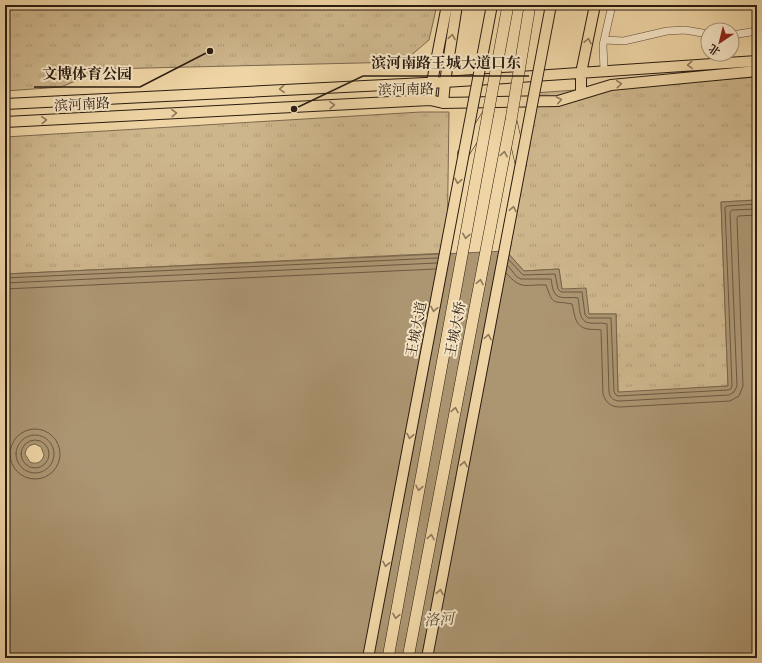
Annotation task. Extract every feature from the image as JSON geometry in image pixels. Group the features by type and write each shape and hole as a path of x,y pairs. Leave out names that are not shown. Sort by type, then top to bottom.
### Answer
{"highway":[{"name":"王城大桥","path":"388,658 508,5"},
{"name":"王城大桥","path":"408,658 511,120 530,5"},
{"path":"463,154 488,113"},
{"path":"511,120 521,164"}],"main road":[{"path":"430,100 432,82 447,5"},
{"path":"443,103 457,5"},
{"name":"王城大道","path":"368,658 492,5"},
{"path":"427,658 551,5"},
{"path":"581,93 581,73 595,5"},
{"name":"滨河南路","path":"5,104 445,82 581,73 604,70 757,61"},
{"name":"滨河南路","path":"5,122 430,100 443,103 558,101 611,85 757,71"}],"street":[{"path":"604,70 603,45 612,5"},
{"path":"604,40 624,41 673,30 700,33"},
{"path":"740,34 757,31"}],"green space":[{"path":"5,5 437,5 429,40 403,62 104,69 61,87 5,91"},
{"path":"757,77 757,200 721,202 728,386 618,393 616,314 589,314 562,289 559,269 524,271 506,251 534,93"},
{"path":"421,112 449,112 447,253 5,274 5,137"}],"water":[{"name":"洛河","path":"757,200 757,658 5,658 5,274 506,251 524,271 559,269 562,289 586,288 589,314 616,314 618,392 728,386 721,202","holes":["35,444 41,447 44,455 42,459 37,463 30,462 25,454 27,448"]}],"place":[{"name":"文博体育公园","path":"210,51"},
{"name":"滨河南路王城大道口东","path":"294,109"}]}
